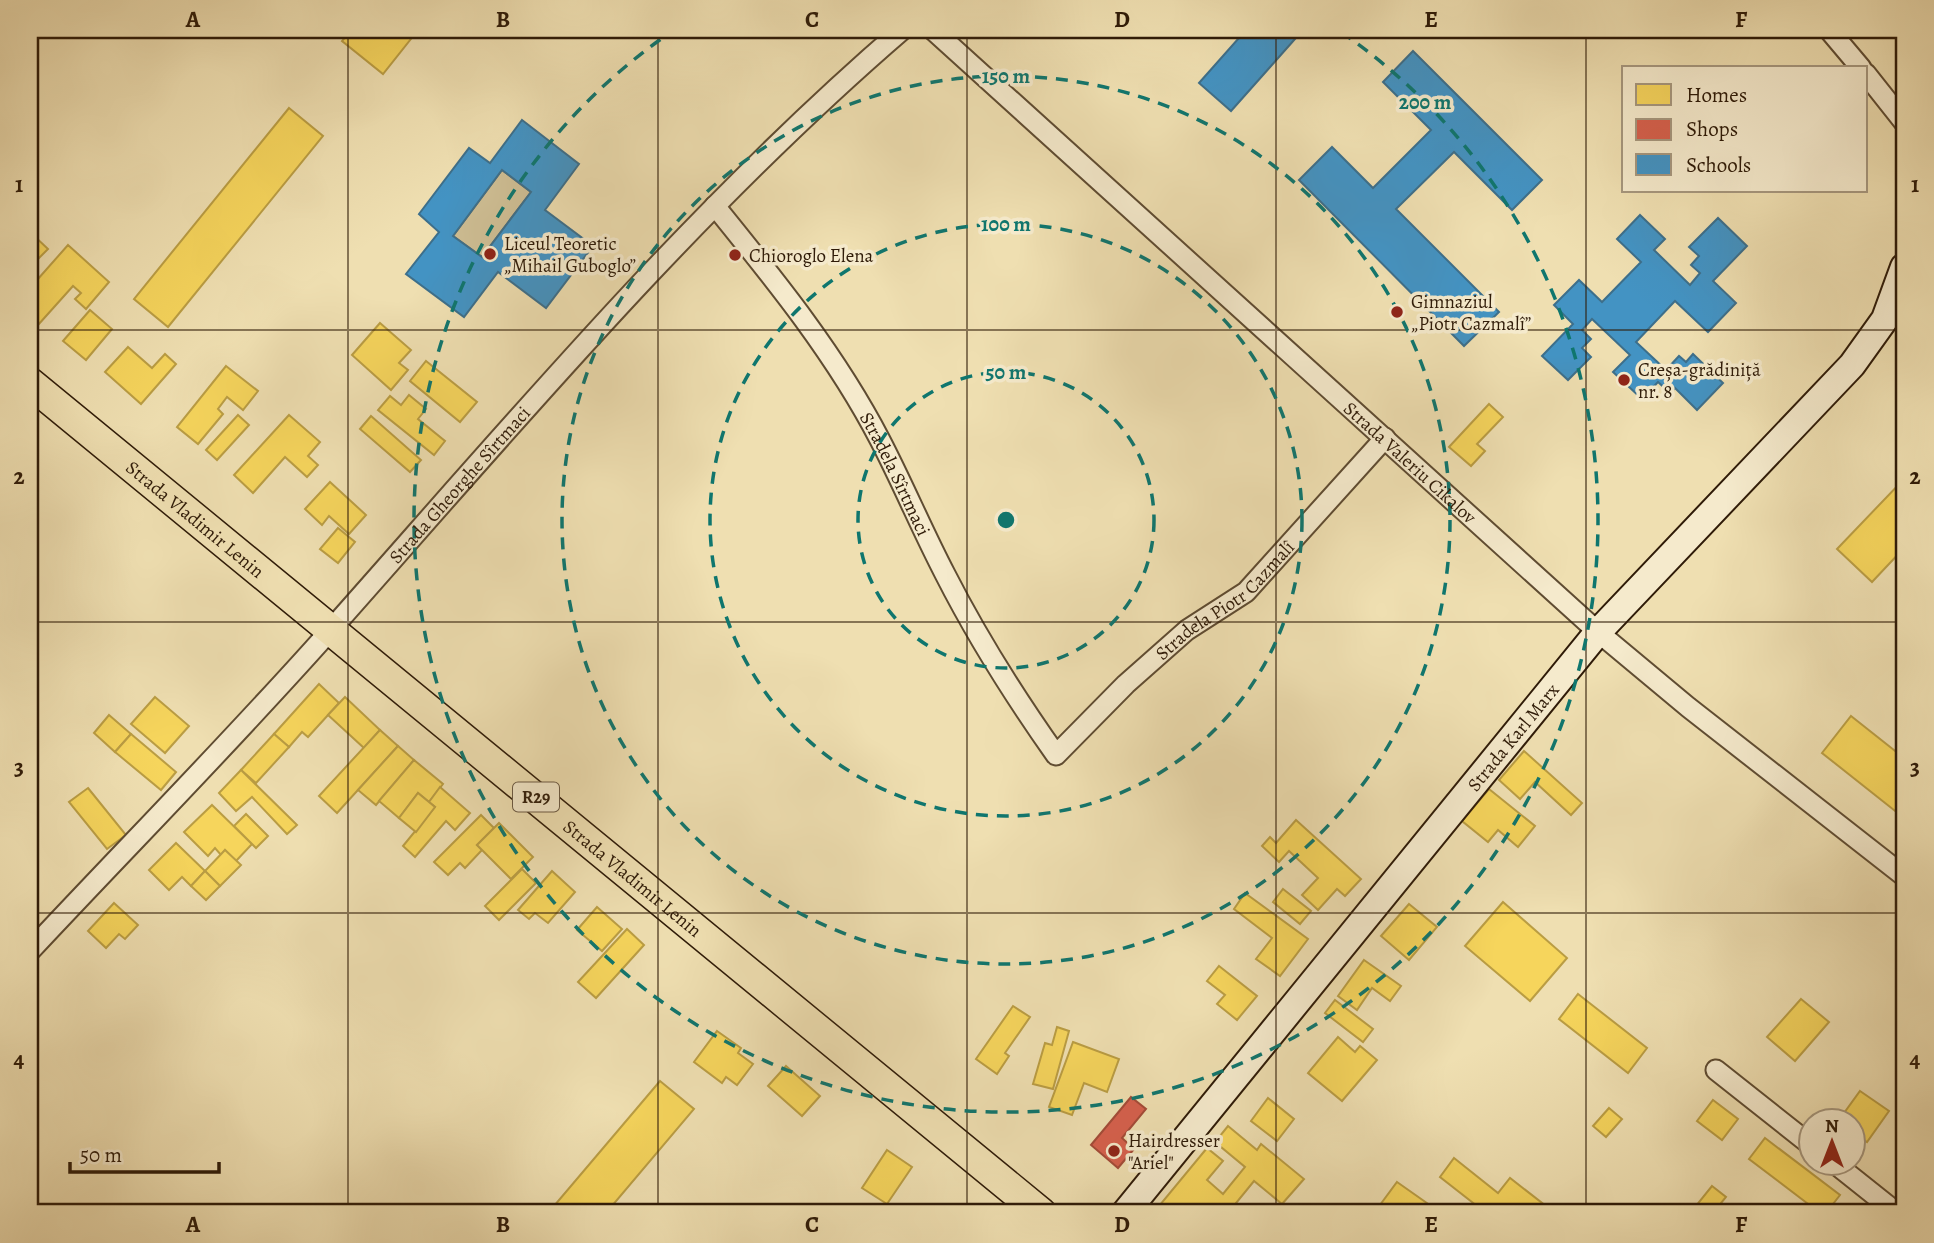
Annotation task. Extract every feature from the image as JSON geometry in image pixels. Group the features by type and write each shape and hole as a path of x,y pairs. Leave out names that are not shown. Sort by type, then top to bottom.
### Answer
{"main road":[{"name":"Strada Vladimir Lenin","path":"30,383 1041,1213"}],"street":[{"name":"Strada Gheorghe Sîrtmaci","path":"30,951 331,629 514,422 715,206 845,79 901,30"},
{"name":"Strada Valeriu Cikalov","path":"933,30 1598,632 1688,707 1904,876"},
{"path":"1829,30 1859,66"},
{"path":"1868,77 1904,122"},
{"name":"Stradela Sîrtmaci","path":"715,206 783,290 852,391 880,440 946,577 1014,695 1056,755"},
{"name":"Strada Karl Marx","path":"1125,1213 1598,632 1852,365 1885,319 1904,267"},
{"name":"Stradela Piotr Cazmalî","path":"1056,755 1126,684 1187,630 1246,592 1385,438"},
{"path":"1716,1070 1798,1136"},
{"path":"1850,1176 1897,1213"}],"shaded area":[{"path":"502,170 531,192 482,257 453,236"}],"building: Homes":[{"path":"351,30 418,30 383,74 342,41"},
{"path":"289,108 323,136 168,327 134,299"},
{"path":"30,232 48,249 30,267"},
{"path":"68,245 109,282 86,309 75,299 81,293 73,286 38,325 30,318 30,288"},
{"path":"90,310 112,329 86,360 63,341"},
{"path":"380,323 411,350 399,363 408,370 391,390 352,355"},
{"path":"128,347 152,368 165,354 176,364 141,404 105,372"},
{"path":"426,361 477,402 460,422 410,381"},
{"path":"226,366 258,391 243,410 227,397 218,409 223,414 198,444 177,427"},
{"path":"409,395 426,409 418,419 445,441 434,455 378,410 390,396 401,405"},
{"path":"1489,404 1503,417 1477,444 1485,451 1471,466 1449,447"},
{"path":"238,415 249,425 217,460 206,450"},
{"path":"289,415 320,442 308,456 318,465 307,477 285,457 253,493 234,475"},
{"path":"371,416 421,460 410,472 360,429"},
{"path":"1904,479 1904,548 1872,582 1837,549"},
{"path":"330,482 366,515 349,534 329,516 322,525 305,509"},
{"path":"338,528 355,542 338,563 320,549"},
{"path":"319,684 339,703 308,737 302,732 289,747 274,734"},
{"path":"155,697 189,726 165,753 131,724"},
{"path":"345,697 380,730 364,748 328,715"},
{"path":"109,715 131,734 115,752 94,733"},
{"path":"1851,716 1904,758 1904,818 1822,753"},
{"path":"380,730 398,746 337,813 319,796"},
{"path":"131,734 176,772 161,790 115,752"},
{"path":"274,734 289,747 256,783 241,770"},
{"path":"398,746 414,760 376,805 358,790"},
{"path":"1524,751 1582,803 1571,815 1535,782 1520,799 1499,780"},
{"path":"414,760 443,784 429,802 418,793 399,818 379,801"},
{"path":"241,770 297,825 287,834 252,797 236,811 219,793"},
{"path":"440,787 470,813 455,830 446,821 415,857 403,846 435,807 429,802"},
{"path":"88,788 126,835 107,849 69,802"},
{"path":"1489,789 1535,826 1518,847 1498,830 1488,842 1462,821"},
{"path":"418,793 435,807 416,832 399,818"},
{"path":"212,805 252,844 236,861 225,850 221,855 215,848 208,856 184,832"},
{"path":"246,814 268,836 256,848 234,826"},
{"path":"481,815 494,828 477,845 482,850 465,868 460,863 448,875 434,862"},
{"path":"1296,820 1361,879 1345,896 1337,889 1318,910 1302,895 1318,878 1289,851 1279,862 1262,846 1270,837 1276,843"},
{"path":"499,823 533,857 511,879 477,845"},
{"path":"176,843 205,871 191,886 182,877 169,890 149,870"},
{"path":"225,850 241,865 220,886 205,871"},
{"path":"522,869 536,883 499,920 485,906"},
{"path":"205,871 220,886 206,900 191,886"},
{"path":"552,871 575,892 548,923 535,913 529,919 518,910"},
{"path":"1283,889 1311,911 1300,924 1273,902"},
{"path":"1245,893 1308,939 1280,976 1256,959 1272,938 1234,909"},
{"path":"1503,902 1567,958 1530,1001 1465,946"},
{"path":"114,903 138,925 125,939 119,934 106,948 88,931"},
{"path":"1409,904 1437,927 1409,960 1381,936"},
{"path":"597,907 622,929 602,951 577,930"},
{"path":"627,929 644,945 596,998 578,982"},
{"path":"1364,960 1401,986 1390,1001 1372,988 1357,1010 1338,996"},
{"path":"1219,966 1257,996 1237,1020 1217,1004 1225,995 1207,981"},
{"path":"1578,994 1647,1048 1628,1073 1559,1019"},
{"path":"1801,999 1829,1022 1795,1061 1767,1037"},
{"path":"1335,1000 1373,1029 1363,1042 1325,1013"},
{"path":"1013,1006 1030,1017 1005,1053 1009,1056 997,1074 976,1059"},
{"path":"1057,1027 1069,1031 1053,1089 1033,1084 1045,1043 1052,1045"},
{"path":"717,1031 741,1048 738,1053 753,1064 737,1085 726,1077 722,1083 694,1062"},
{"path":"1338,1037 1355,1052 1360,1046 1377,1060 1342,1101 1308,1073"},
{"path":"1073,1042 1119,1059 1107,1092 1084,1083 1072,1115 1049,1107"},
{"path":"786,1066 820,1096 802,1116 768,1086"},
{"path":"660,1081 694,1109 606,1213 548,1213"},
{"path":"1860,1091 1889,1111 1868,1141 1868,1106 1849,1106"},
{"path":"1268,1098 1294,1119 1277,1141 1251,1121"},
{"path":"1713,1100 1738,1119 1722,1140 1697,1121"},
{"path":"1609,1108 1622,1119 1606,1137 1593,1126"},
{"path":"1228,1126 1257,1150 1261,1144 1304,1179 1282,1204 1254,1181 1228,1213 1164,1213 1159,1206 1207,1148 1223,1161 1207,1180 1223,1194 1245,1167 1215,1142"},
{"path":"1765,1138 1798,1163 1798,1176 1815,1176 1840,1195 1826,1213 1820,1213 1749,1159"},
{"path":"887,1150 912,1167 887,1204 862,1188"},
{"path":"1454,1158 1498,1193 1510,1178 1555,1213 1486,1213 1440,1177"},
{"path":"1397,1182 1441,1213 1382,1213 1377,1209"},
{"path":"1712,1186 1726,1197 1713,1213 1702,1213 1695,1207"}],"building: Shops":[{"path":"1131,1097 1146,1109 1122,1138 1134,1149 1118,1168 1091,1145"}],"building: Schools":[{"path":"1246,30 1303,30 1231,111 1199,83"},
{"path":"1413,51 1542,180 1512,210 1454,152 1396,209 1499,312 1464,346 1299,180 1332,147 1373,188 1431,130 1383,82"},
{"path":"522,120 579,164 545,210 593,246 546,308 498,272 464,317 406,274 439,232 419,214 469,148 490,163","holes":["502,170 531,192 482,257 453,236"]},
{"path":"1640,215 1665,239 1654,250 1690,285 1700,273 1691,265 1699,256 1689,247 1718,218 1747,246 1713,281 1736,303 1708,332 1675,301 1636,342 1666,370 1679,356 1686,362 1693,354 1723,383 1697,410 1675,388 1670,393 1658,382 1642,399 1613,372 1630,355 1592,319 1582,330 1591,339 1582,348 1591,357 1568,380 1542,356 1573,324 1554,305 1579,280 1602,302 1641,262 1617,239"}],"place":[{"name":"Liceul Teoretic „Mihail Guboglo”","path":"490,254"},
{"name":"Chioroglo Elena","path":"735,255"},
{"name":"Gimnaziul „Piotr Cazmalî”","path":"1397,312"},
{"name":"Creșa-grădiniță nr. 8","path":"1624,380"},
{"name":"Hairdresser \"Ariel\"","path":"1114,1151"}]}
